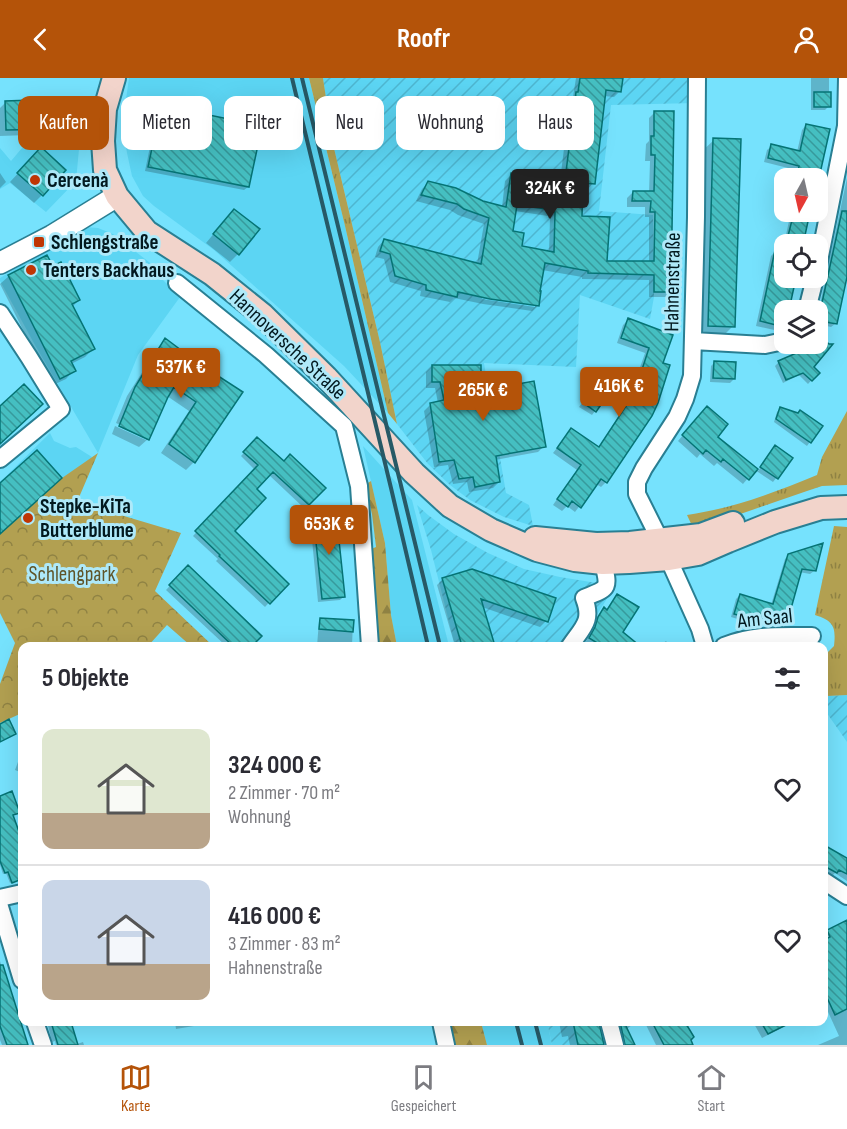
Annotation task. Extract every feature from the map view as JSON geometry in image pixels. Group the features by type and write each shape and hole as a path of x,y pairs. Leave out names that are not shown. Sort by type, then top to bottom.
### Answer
{"main road":[{"name":"Hannoversche Straße","path":"114,78 105,109 103,141 105,170 117,196 147,232 212,274 263,315 326,377 414,472 450,506 491,530 537,550 575,560 603,563 664,550"},
{"path":"664,550 771,509 817,495 847,492"},
{"path":"664,550 698,554 775,522 821,508 847,507"},
{"name":"Hannoversche Straße","path":"491,530 541,539 596,544 630,543 664,550"}],"street":[{"name":"Hahnenstraße","path":"664,550 637,494 637,482 677,417 692,376 698,78"},
{"path":"824,234 846,126 847,78"},
{"path":"0,263 52,236 117,196"},
{"path":"177,283 266,355 344,426 359,486 370,642"},
{"path":"0,314 61,408 0,459"},
{"path":"693,341 765,345 774,343"},
{"path":"664,550 704,642"},
{"path":"573,642 588,620 584,598 606,587 608,579 603,563"},
{"name":"Am Saal","path":"735,642 759,637 812,636"},
{"path":"828,884 847,896"},
{"path":"0,898 18,894"},
{"path":"0,907 18,967"},
{"path":"36,1026 43,1045"},
{"path":"442,1026 446,1045"},
{"path":"610,1026 615,1045"}],"shaded area":[{"path":"129,78 309,78 315,103 315,150 327,150 388,413 344,366 214,250 143,196 132,176 127,150 212,150 212,96 126,96"},
{"path":"323,78 697,78 696,103 611,105 599,211 653,215 654,297 650,319 580,295 576,367 484,363 506,493 529,505 533,526 504,517 470,500 450,485 428,464 397,424 334,150 384,150 384,96 326,96"},
{"path":"0,148 11,161 20,150 79,150 76,181 46,212 10,183 0,189"},
{"path":"85,227 98,228 113,234 154,266 153,270 180,297 138,355 98,453 0,281 0,278"},
{"name":"Stepke-KiTa Butterblume","path":"50,433 54,441 70,448 76,447 92,457 21,573 0,554 0,482"},
{"path":"363,446 412,500 448,642 396,642 391,615 385,543"},
{"path":"417,505 454,534 524,569 615,586 580,642 454,642"},
{"path":"847,695 847,742 828,715 828,696"},
{"path":"482,1026 548,1026 552,1045 487,1045"},
{"path":"548,1026 604,1026 609,1045 552,1045"}],"green space":[{"path":"309,78 323,78 326,96 315,96 315,103"},
{"path":"327,150 334,150 397,424 388,413"},
{"path":"847,411 847,485 822,486 694,530 687,515 753,499 817,475 822,457"},
{"name":"Schlengpark","path":"98,453 77,502 181,533 155,591 209,642 186,642 167,625 152,642 18,642 18,715 0,723 0,684 15,643 0,613 0,526"},
{"path":"371,481 385,543 391,615 396,642 375,642 369,550 376,547 372,514 365,485"},
{"path":"834,526 847,527 847,695 828,696 828,652 834,646 835,634 830,622 815,615"},
{"path":"444,1026 482,1026 487,1045 448,1045"}],"building":[{"path":"580,78 623,78 621,92 606,90 595,184 583,183 582,216 610,217 607,261 654,261 655,212 650,212 651,201 632,201 633,191 654,191 655,155 651,155 651,136 654,136 654,111 674,111 672,229 674,292 654,292 654,275 588,273 588,271 545,263 539,306 458,292 457,297 426,290 426,285 395,276 390,254 380,251 384,239 481,264 489,218 457,204 421,195 428,181 456,188 483,201 506,207 511,173 565,180 569,150 594,150 594,96 576,96 578,92","holes":["517,205 554,210 555,212 554,252 522,246 524,233 513,231"]},
{"path":"814,92 831,92 831,107 814,107"},
{"path":"5,101 18,101 18,130 6,130"},
{"path":"212,116 224,118 224,150 257,150 249,187 148,167 152,150 212,150"},
{"path":"806,124 830,129 821,168 799,168 799,166 768,158 771,144 800,151"},
{"path":"713,138 741,139 735,327 708,326"},
{"path":"38,150 44,150 66,170 43,196 17,173"},
{"path":"234,209 260,229 239,255 213,234"},
{"path":"842,211 847,211 847,277 837,324 828,323 828,300 823,300 825,288 828,288 828,275"},
{"path":"792,222 808,222 805,234 788,234"},
{"path":"47,255 53,266 61,262 80,300 72,304 95,349 71,361 76,371 60,379 8,275"},
{"path":"774,255 774,288 794,288 791,300 774,300 774,324 760,321"},
{"path":"628,318 673,335 663,363 670,365 658,403 652,416 607,483 601,479 581,508 572,501 568,507 557,499 581,465 557,448 571,428 599,447 626,406 607,396 612,385 626,393 633,379 638,382 649,348 621,338"},
{"path":"165,338 197,362 202,357 218,368 215,374 243,392 195,463 169,444 196,402 174,387 149,440 119,426 135,387"},
{"path":"794,354 825,354 814,367 820,373 812,381 803,373 786,380 778,361"},
{"path":"714,361 736,362 735,379 713,378"},
{"path":"432,365 481,365 481,386 483,385 484,390 534,381 546,447 496,456 500,482 475,487 473,477 459,479 454,460 439,462 430,403 444,400 440,382 432,382"},
{"path":"24,384 43,404 0,444 0,406"},
{"path":"589,392 603,402 596,412 582,402"},
{"path":"707,406 728,424 718,437 758,469 749,480 723,459 721,462 706,450 703,454 682,435"},
{"path":"780,407 798,413 800,410 823,426 811,443 776,419"},
{"path":"257,437 284,461 290,454 326,488 309,505 273,472 257,489 266,498 235,531 289,584 270,604 195,531 258,465 243,452"},
{"path":"775,445 793,458 778,479 760,467"},
{"path":"37,450 62,478 0,534 0,483"},
{"path":"336,512 345,597 322,599 313,514"},
{"path":"823,543 816,571 802,569 787,623 761,616 760,621 734,614 740,594 773,604 788,554"},
{"path":"188,565 262,636 256,642 229,642 169,585"},
{"path":"472,569 556,598 548,622 481,599 494,642 461,642 442,578"},
{"path":"617,594 639,607 623,632 635,642 596,642 589,638 604,607 607,610"},
{"path":"320,618 354,620 353,632 319,629"},
{"path":"9,719 16,734 0,742 0,724"},
{"path":"12,791 18,808 18,814 13,815 18,829 18,881 12,883 0,861 0,796"},
{"path":"828,847 847,858 847,874 839,870 837,873 828,868"},
{"path":"847,920 847,1009 835,1015 828,1000 828,938 830,937 828,930"},
{"path":"0,965 3,965 18,1013 18,1026 22,1026 28,1045 7,1045 0,1026"},
{"path":"52,1026 72,1026 78,1045 58,1045"},
{"path":"574,1026 600,1026 604,1045 578,1045"},
{"path":"621,1026 626,1026 635,1045 625,1045"},
{"path":"654,1026 687,1026 694,1037 691,1040 693,1045 664,1045"},
{"path":"763,1026 784,1026 768,1034"}],"railway":[{"path":"292,78 427,642"},
{"path":"302,78 439,642"},
{"path":"517,1026 522,1045"},
{"path":"536,1026 541,1045"}],"place":[{"name":"Cercenà","path":"35,180"},
{"name":"Schlengstraße","path":"39,242"},
{"name":"Tenters Backhaus","path":"31,270"},
{"name":"Stepke-KiTa Butterblume","path":"28,518"}]}
